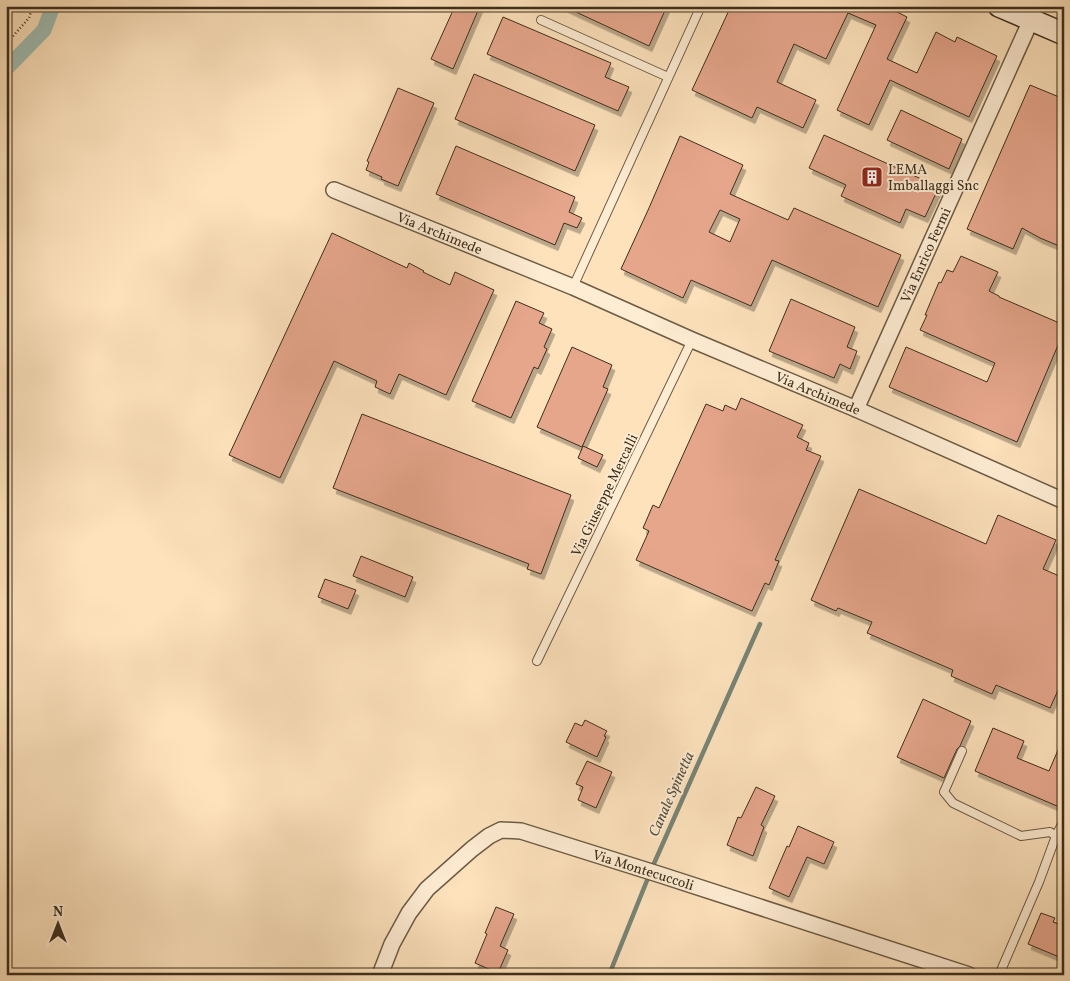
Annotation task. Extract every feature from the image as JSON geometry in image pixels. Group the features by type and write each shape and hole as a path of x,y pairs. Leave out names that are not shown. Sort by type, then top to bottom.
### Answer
{"main road":[{"path":"998,6 1064,34"}],"street":[{"name":"Via Enrico Fermi","path":"856,409 1032,20"},
{"name":"Via Archimede","path":"334,190 573,287 1064,501"},
{"name":"Via Montecuccoli","path":"380,975 392,944 409,913 427,889 472,849 489,836 501,830 521,831 644,869 969,975"}],"lane":[{"path":"573,287 701,6"},
{"path":"541,20 668,77"},
{"name":"Via Giuseppe Mercalli","path":"538,661 692,340"},
{"path":"962,751 944,792 953,803 1021,836 1050,832 1056,837"},
{"path":"998,975 1064,821"}],"path":[{"path":"6,44 29,18 33,6"}],"building":[{"path":"455,6 480,6 453,69 431,59"},
{"path":"563,6 667,6 649,46"},
{"path":"731,6 885,6 907,17 887,59 917,73 936,32 955,42 957,37 997,56 969,117 890,80 869,125 837,110 876,25 848,13 826,59 794,44 777,82 816,100 803,128 757,107 752,118 692,90"},
{"path":"503,17 611,63 605,77 629,87 618,111 487,54"},
{"path":"474,74 595,125 575,171 455,119"},
{"path":"1030,85 1064,99 1064,248 1022,228 1013,249 967,229"},
{"path":"398,88 434,103 398,186 366,170 369,162 367,161"},
{"path":"901,110 962,139 949,169 887,140"},
{"name":"LEMA Imballaggi Snc","path":"824,135 939,187 925,217 906,209 900,223 841,196 846,185 809,168"},
{"path":"680,136 743,165 730,194 788,220 794,208 901,255 878,307 772,260 751,306 691,280 683,298 621,269","holes":["720,210 740,219 730,242 709,232"]},
{"path":"456,146 575,197 569,212 582,218 577,228 564,223 555,245 436,194"},
{"path":"332,233 407,268 409,263 450,285 455,272 494,290 446,395 399,374 390,394 375,387 377,381 334,361 280,478 229,455"},
{"path":"961,256 998,272 989,291 1064,325 1064,331 1017,442 889,387 906,347 987,382 995,363 920,330 939,282 941,283 947,270 953,272"},
{"path":"791,299 855,327 847,347 857,351 850,369 840,364 834,378 769,351"},
{"path":"516,301 544,313 539,323 552,329 544,347 547,349 538,369 534,367 511,418 472,401"},
{"path":"572,347 612,365 603,387 608,389 582,447 537,427"},
{"path":"741,398 803,425 797,437 809,443 806,450 821,456 775,560 779,561 769,585 765,583 752,611 636,560 649,531 643,528 653,505 659,508 706,404 723,411 725,405 736,410"},
{"path":"362,414 571,495 541,574 527,569 529,564 333,488"},
{"path":"583,446 603,455 597,467 578,458"},
{"path":"859,489 986,544 998,515 1056,540 1043,569 1064,578 1064,677 1050,708 996,685 992,694 951,676 953,670 867,633 872,622 838,608 836,611 811,600"},
{"path":"361,556 413,577 405,597 353,576"},
{"path":"325,579 356,590 348,609 318,597"},
{"path":"923,699 971,721 944,778 897,757"},
{"path":"585,720 607,731 597,757 566,742 575,723 582,726"},
{"path":"993,728 1024,741 1017,758 1049,771 1064,736 1064,809 975,771"},
{"path":"587,761 612,772 596,808 578,800 583,787 576,784"},
{"path":"756,787 775,796 761,825 764,827 753,856 727,845 738,817 741,818"},
{"path":"798,826 834,842 824,864 807,857 789,897 769,888"},
{"path":"496,907 514,914 500,946 508,950 498,973 475,963"},
{"path":"1041,913 1055,918 1053,922 1064,926 1064,959 1028,944"}],"waterway":[{"path":"6,69 44,30 53,6"},
{"name":"Canale Spinetta","path":"609,975 652,868 760,624"}],"place":[{"name":"LEMA Imballaggi Snc","path":"872,177"}]}
